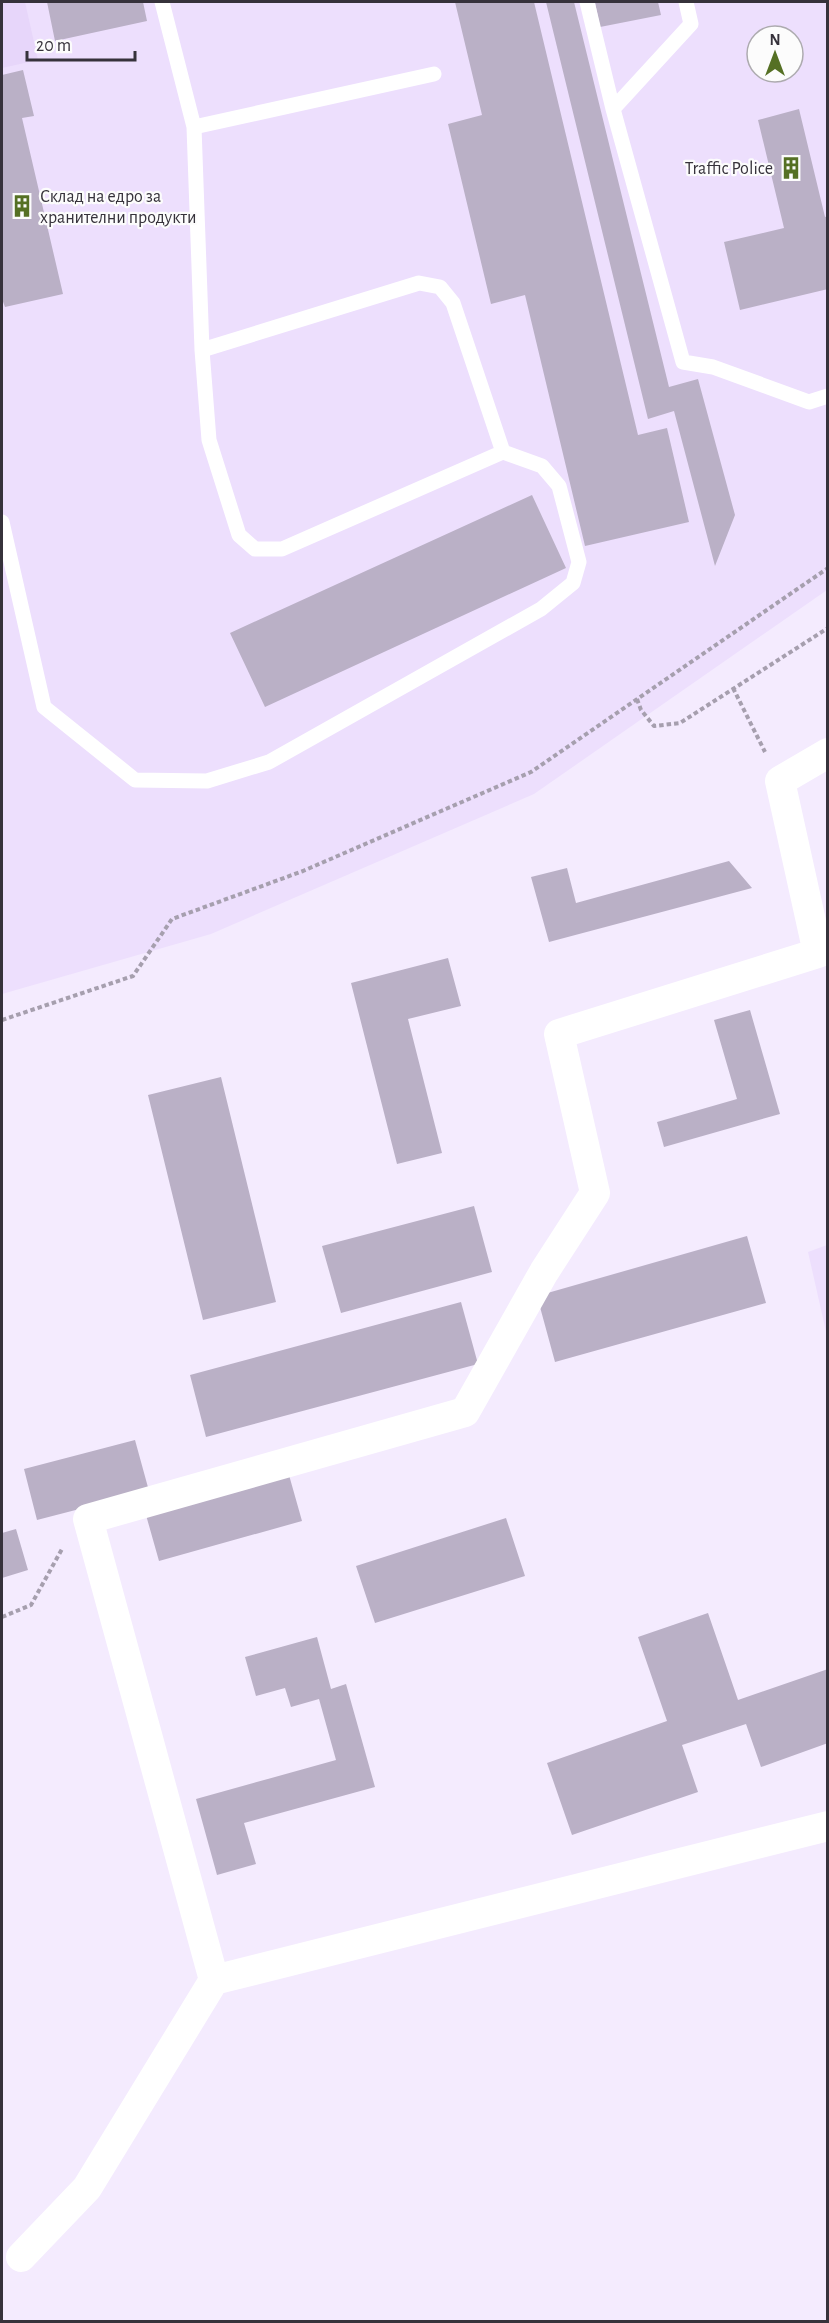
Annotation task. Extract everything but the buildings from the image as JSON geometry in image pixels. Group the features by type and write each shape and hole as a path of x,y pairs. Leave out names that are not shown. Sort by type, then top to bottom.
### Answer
{"street":[{"path":"214,1980 88,1519 465,1412 544,1272 595,1193 560,1034 818,953 780,781 828,753"},
{"path":"21,2257 87,2188 214,1980 828,1826"}],"lane":[{"path":"2,522 44,707 135,780 207,781 269,762 541,609 573,583 579,562 559,486 542,466 503,452 282,549 255,549 239,535 209,440 202,350 194,127 162,2"},
{"path":"587,2 613,109 683,362 713,367 809,402 828,396"},
{"path":"613,109 691,24 686,2"},
{"path":"194,127 434,74"},
{"path":"202,350 419,283 440,287 453,303 503,452"}],"path":[{"path":"2,1020 133,976 172,919 303,871 531,772 828,568"},
{"path":"637,699 641,710 654,726 680,723 828,628"},
{"path":"733,688 780,781"},
{"path":"2,1617 31,1605 63,1546 88,1519"}],"shaded area":[{"path":"2,2 827,2 827,590 534,794 211,934 2,994"},
{"path":"2,2 25,2 38,60 2,68"},
{"path":"828,1245 827,1336 808,1252"}],"place":[{"name":"Traffic Police","path":"791,168"},
{"name":"Склад на едро за хранителни продукти","path":"22,206"}]}
